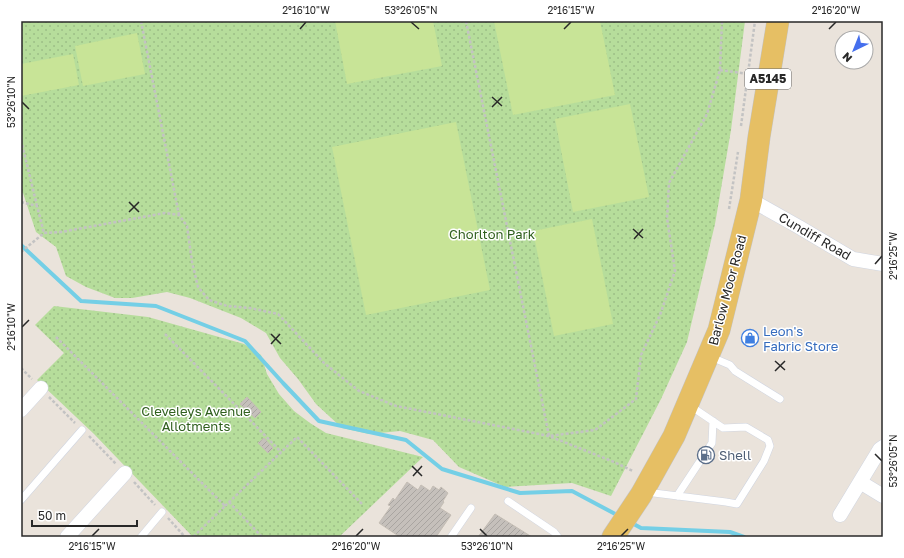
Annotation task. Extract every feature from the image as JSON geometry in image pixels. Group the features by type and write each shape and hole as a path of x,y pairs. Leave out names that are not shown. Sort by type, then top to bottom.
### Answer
{"main road":[{"name":"Barlow Moor Road","path":"615,534 640,497 674,436 718,330 751,200 758,75 778,21"}],"street":[{"name":"Cundiff Road","path":"751,200 853,259 883,264"},
{"path":"21,410 41,388"},
{"path":"840,515 880,449 883,447"},
{"path":"67,537 125,473"},
{"path":"860,482 883,496"}],"lane":[{"path":"708,356 730,365 735,371 780,399"},
{"path":"640,497 677,496 737,504 764,461 770,446 768,440 746,427 724,428 688,404"},
{"path":"677,496 712,443 713,421"},
{"path":"21,500 82,430"},
{"path":"508,501 554,532 558,537"},
{"path":"451,537 470,508"},
{"path":"140,537 162,512"}],"path":[{"path":"141,21 179,215 187,226 192,262 198,287 208,300 227,306 250,308 278,314 324,363 359,392 396,406 549,436 633,471"},
{"path":"466,21 549,436"},
{"path":"549,436 595,430 636,399 641,355 660,314 676,272 667,218 669,183 707,114 720,70 722,21"},
{"path":"741,128 758,75 754,21"},
{"path":"720,70 758,75"},
{"path":"21,140 44,233"},
{"path":"728,213 738,152"},
{"path":"21,202 37,206"},
{"path":"22,251 44,233 61,232 165,213 179,215"},
{"path":"165,334 281,452"},
{"path":"56,337 224,506"},
{"path":"21,368 186,537"},
{"path":"193,537 297,437 363,505"},
{"path":"229,502 262,537"}],"green space":[{"name":"Chorlton Park","path":"21,21 745,21 731,130 715,224 687,342 661,399 611,496 572,483 505,487 459,467 433,440 400,431 369,434 342,428 316,404 298,379 280,358 266,333 241,318 190,298 167,292 132,298 115,298 86,287 66,276 56,247 36,232 23,193 21,192"},
{"path":"335,21 433,21 442,66 347,84"},
{"path":"494,21 600,21 615,95 513,115"},
{"path":"137,33 145,74 83,86 75,46"},
{"path":"73,54 79,85 21,96 21,64"},
{"path":"630,104 649,197 573,212 555,119"},
{"path":"456,122 490,290 366,315 332,147"},
{"path":"592,219 613,324 554,336 533,231"},
{"name":"Cleveleys Avenue Allotments","path":"54,306 148,317 244,344 261,355 267,374 279,394 294,411 310,423 326,433 423,457 339,537 193,537 94,434 37,380 64,353 35,325"}],"building":[{"path":"247,397 261,412 255,418 240,404"},
{"path":"264,438 273,448 268,453 258,443"},
{"path":"407,482 418,490 421,485 430,491 433,486 439,490 441,487 448,493 440,508 451,515 436,537 400,537 379,523 391,506 388,505 393,498 395,500"},
{"path":"495,514 532,537 478,537"}],"waterway":[{"path":"21,245 81,301 156,306 245,341 319,421 406,440 442,469 520,493 572,491 619,516"},
{"path":"630,522 641,528 730,532 744,537"}],"place":[{"name":"Leon's Fabric Store","path":"750,338"},
{"name":"Shell","path":"706,455"}]}
